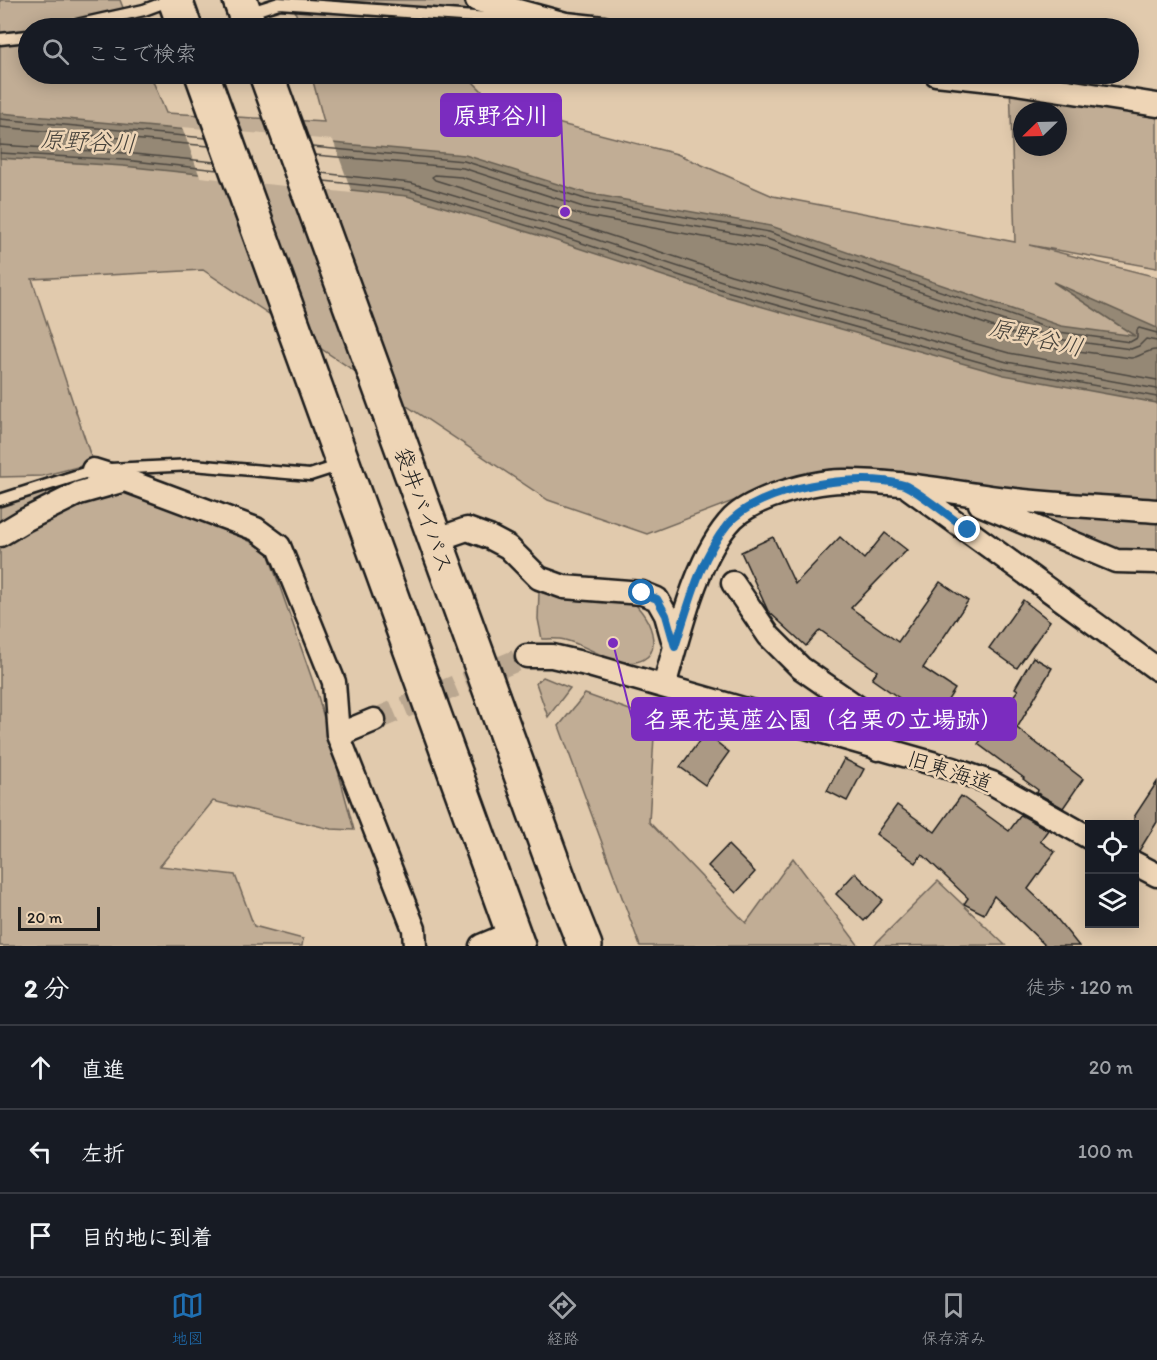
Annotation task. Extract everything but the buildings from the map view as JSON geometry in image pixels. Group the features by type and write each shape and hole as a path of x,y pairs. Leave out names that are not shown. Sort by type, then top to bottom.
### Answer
{"highway":[{"path":"173,0 181,18"},
{"path":"206,84 515,939"},
{"name":"袋井バイパス","path":"270,84 585,946"}],"street":[{"path":"477,0 544,18"},
{"path":"1023,84 1157,105"},
{"path":"93,470 256,529 279,546 334,682 338,735 414,929 415,946"},
{"path":"0,536 25,520 80,493 125,480"},
{"path":"664,686 701,568 734,516 756,502 810,485 842,481 951,491 1007,499 1157,511"},
{"path":"905,486 1157,669"},
{"path":"951,491 1116,561 1157,562"},
{"path":"435,540 467,529 508,547 539,578 564,587 642,593 657,599 666,615 675,647"},
{"path":"733,583 769,636 801,668 876,720 880,733 878,749"},
{"name":"旧東海道","path":"527,656 552,656 953,769 992,783 1085,835"},
{"path":"338,735 374,720"},
{"path":"1139,866 1157,876"},
{"path":"481,946 515,939"}],"lane":[{"path":"108,18 144,10 173,0"},
{"path":"245,14 279,3 484,18"},
{"path":"0,39 18,37"},
{"path":"0,500 93,470 138,466 193,465 310,475 340,453"}],"shaded area":[{"path":"0,0 120,0 127,18 18,18 18,84 154,84 166,113 324,122 314,84 475,84 499,108 677,154 773,196 1015,242 1010,84 1157,105 1157,268 1029,245 1157,277 1157,563 882,474 801,475 647,534 548,500 203,270 32,279 93,463 42,476 0,477"},
{"path":"292,0 466,0 564,18 297,18"},
{"path":"104,469 267,550 318,696 354,830 331,829 213,801 160,866 235,875 254,926 303,939 302,946 0,946 0,502"},
{"path":"539,592 567,597 633,602 650,626 653,643 650,653 643,660 622,662 565,640 542,639 538,619"},
{"path":"543,677 570,688 548,717 536,683"},
{"path":"585,694 655,719 649,822 746,923 793,858 859,946 640,946 559,726"},
{"path":"938,881 1005,945 873,946"}],"water":[{"path":"0,113 465,155 586,193 771,226 1061,326 1135,336 1053,282 1157,328 1157,403 1004,375 724,296 554,240 407,196 123,166 0,158"}],"pier":[{"path":"182,127 333,140 352,193 200,177"}],"tunnel":[{"path":"374,720 527,656"}],"place":[{"name":"原野谷川","path":"565,212"},
{"name":"名栗花茣蓙公園（名栗の立場跡）","path":"613,643"}],"route":[{"path":"642,593 657,599 666,615 675,647 701,568 734,516 756,502 810,485 842,481 881,482 905,486 968,530"}]}
